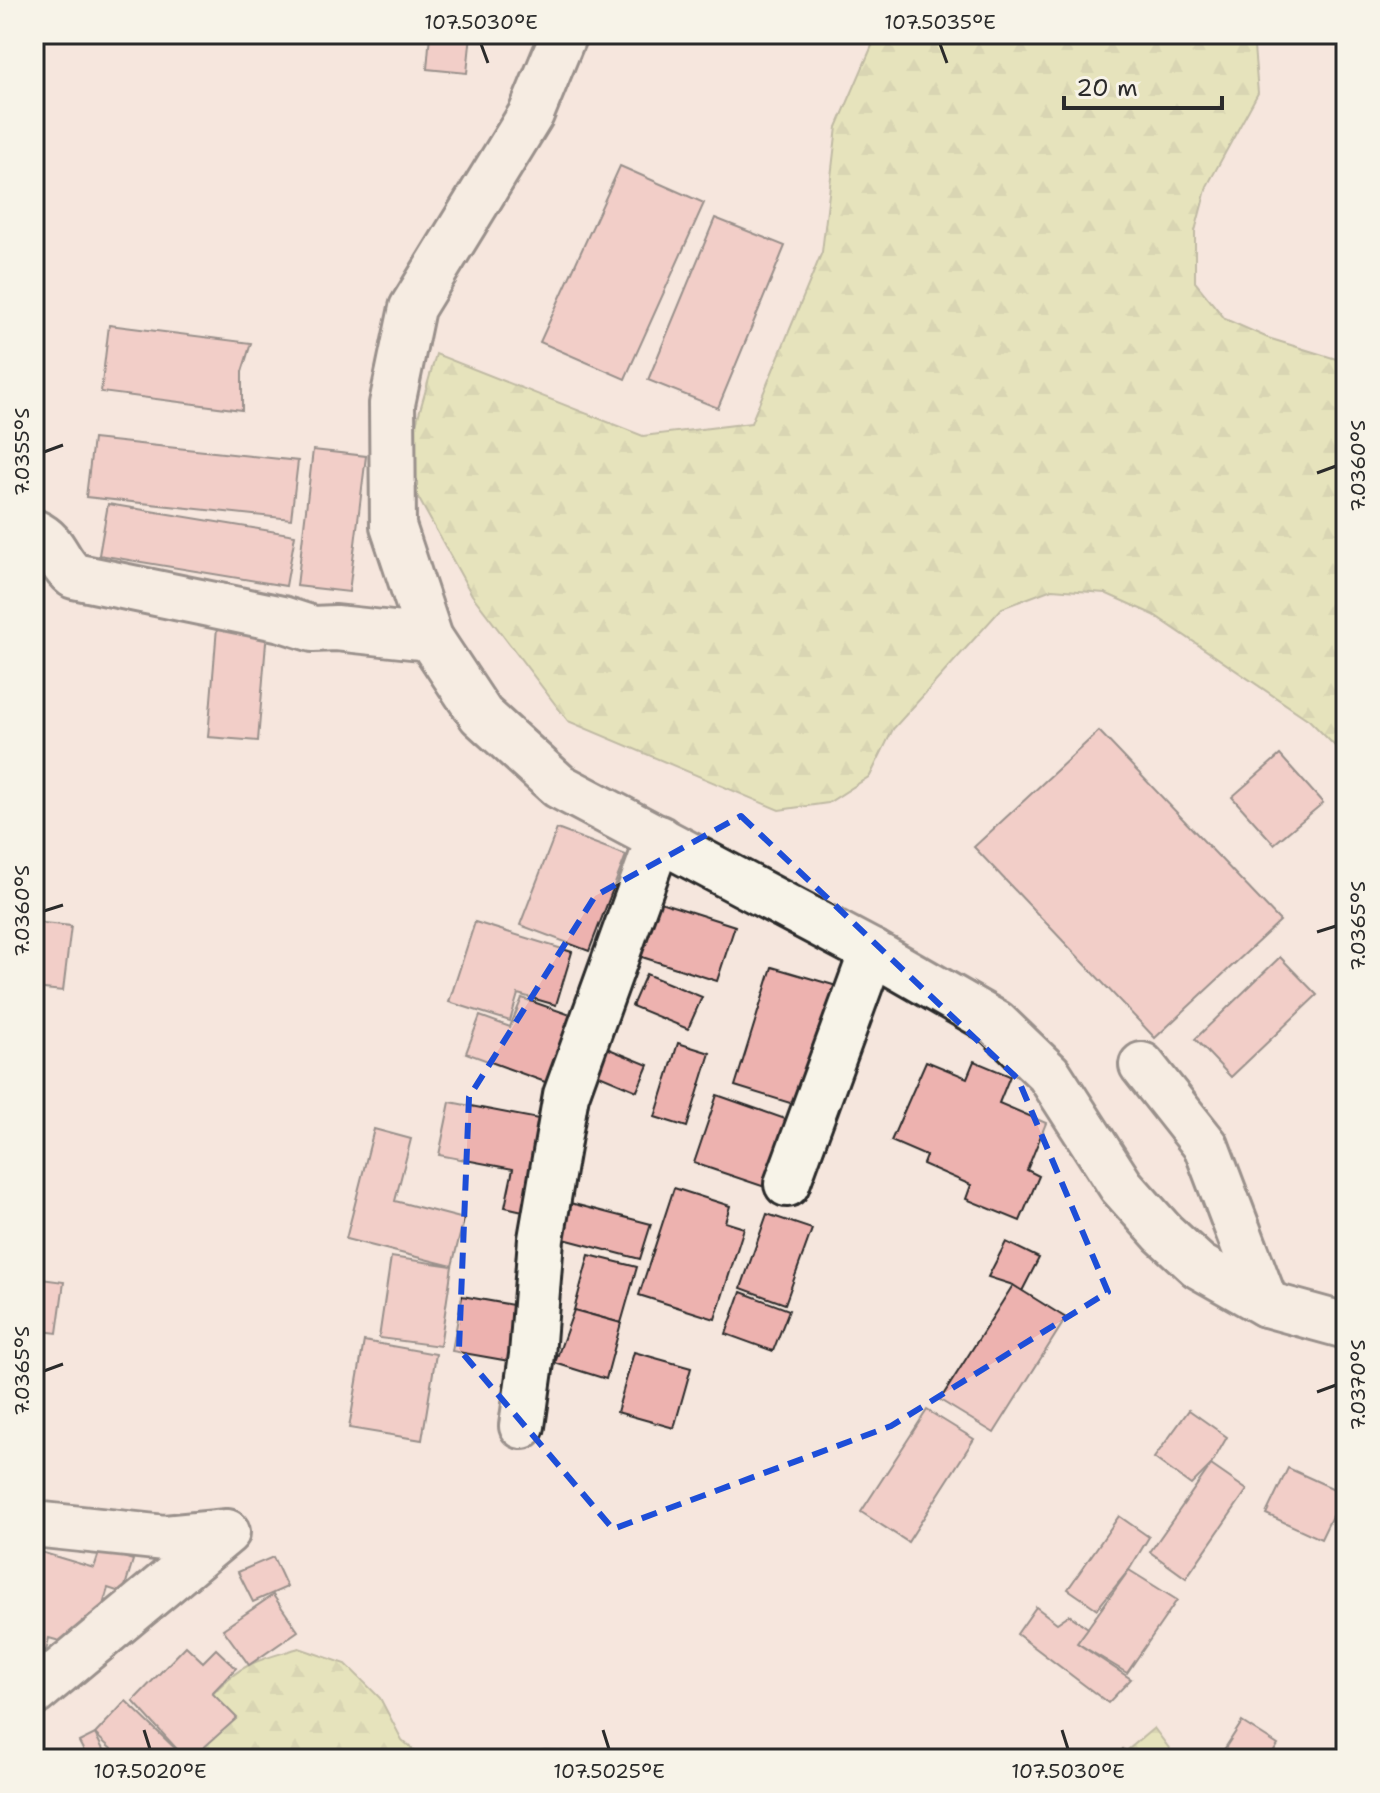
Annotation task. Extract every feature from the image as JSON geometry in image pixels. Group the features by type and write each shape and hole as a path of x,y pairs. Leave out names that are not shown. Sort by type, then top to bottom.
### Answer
{"street":[{"path":"564,34 531,114 412,308 392,404 393,526 430,638 481,715 559,786 872,952 996,1023 1049,1074 1121,1186 1163,1233 1199,1266 1266,1304 1346,1326"},
{"path":"34,532 48,539 64,568 74,576 282,619 313,629 336,628 430,638"},
{"path":"522,1426 532,1355 541,1239 566,1095 659,838"},
{"path":"787,1184 872,952"},
{"path":"1142,1065 1206,1146 1266,1304"},
{"path":"34,1524 165,1538 227,1532 34,1693"}],"highlighted area":[{"path":"741,816 1018,1079 1108,1292 891,1426 613,1529 459,1349 469,1097 595,896"}],"green space":[{"path":"877,34 1246,34 1254,47 1258,93 1207,186 1195,231 1195,282 1225,319 1268,338 1346,362 1346,757 1309,720 1154,615 1105,593 1052,589 1002,608 893,729 870,776 828,803 779,810 568,721 472,595 403,470 436,354 643,436 751,423 822,252 837,127"},
{"path":"299,1648 346,1664 380,1698 402,1740 423,1759 173,1759 195,1718 225,1681 251,1664"},
{"path":"1154,1728 1177,1759 1117,1759"},
{"path":"545,1750 647,1758 695,1756 704,1759 507,1759"}],"building":[{"path":"430,34 471,34 467,73 427,69"},
{"path":"620,166 704,203 625,379 540,342"},
{"path":"715,218 785,246 718,408 648,380"},
{"path":"109,325 251,343 242,372 242,410 101,392"},
{"path":"93,439 298,461 291,519 86,497"},
{"path":"313,450 366,456 349,592 297,586"},
{"path":"108,504 295,535 286,586 99,555"},
{"path":"217,627 267,630 258,741 208,737"},
{"path":"1099,731 1280,921 1155,1038 974,847"},
{"path":"1280,755 1323,803 1274,844 1232,797"},
{"path":"557,829 626,855 589,951 520,925"},
{"path":"657,901 735,926 717,981 639,956"},
{"path":"34,922 71,926 63,991 34,988"},
{"path":"475,922 572,952 556,1005 518,994 510,1021 449,1002"},
{"path":"1280,957 1317,995 1231,1077 1195,1039"},
{"path":"772,967 840,987 803,1107 735,1086"},
{"path":"646,974 702,997 688,1029 632,1006"},
{"path":"522,998 582,1019 556,1086 466,1053 480,1016 510,1027"},
{"path":"678,1043 710,1053 687,1127 655,1117"},
{"path":"597,1044 648,1065 637,1091 585,1069"},
{"path":"926,1061 967,1078 974,1061 1010,1076 999,1103 1046,1123 1027,1170 1039,1176 1020,1221 966,1199 971,1185 923,1164 926,1156 891,1141"},
{"path":"717,1095 791,1121 768,1188 694,1163"},
{"path":"450,1102 549,1121 532,1213 505,1207 513,1169 439,1155"},
{"path":"374,1129 411,1139 395,1201 464,1219 452,1266 346,1239"},
{"path":"674,1188 730,1206 725,1222 744,1228 715,1319 639,1295"},
{"path":"570,1203 651,1224 640,1259 560,1238"},
{"path":"767,1214 812,1229 785,1304 741,1288"},
{"path":"1006,1242 1039,1258 1021,1293 1013,1285 988,1277"},
{"path":"589,1255 637,1267 621,1323 574,1310"},
{"path":"391,1257 452,1266 440,1346 379,1338"},
{"path":"34,1278 64,1282 57,1333 34,1330"},
{"path":"1013,1285 1066,1318 994,1433 940,1400"},
{"path":"741,1292 789,1310 773,1351 726,1334"},
{"path":"462,1296 524,1307 515,1362 452,1351"},
{"path":"574,1310 621,1323 606,1379 555,1363"},
{"path":"364,1341 436,1354 422,1440 349,1428"},
{"path":"634,1352 691,1368 674,1428 617,1412"},
{"path":"927,1410 974,1439 908,1542 861,1512"},
{"path":"1189,1410 1227,1437 1211,1465 1191,1485 1154,1458"},
{"path":"1211,1465 1247,1490 1186,1578 1150,1552"},
{"path":"1288,1468 1343,1493 1321,1539 1266,1514"},
{"path":"1119,1516 1149,1537 1129,1570 1097,1609 1068,1589"},
{"path":"34,1550 94,1568 100,1550 133,1560 123,1593 108,1588 97,1626 82,1621 74,1645 49,1638 46,1651 34,1647"},
{"path":"273,1557 287,1587 253,1602 238,1572"},
{"path":"1129,1570 1177,1600 1127,1673 1077,1643"},
{"path":"273,1595 298,1631 249,1665 223,1629"},
{"path":"1036,1607 1057,1623 1069,1615 1088,1628 1077,1643 1131,1679 1108,1703 1017,1634"},
{"path":"186,1646 203,1662 216,1649 236,1668 212,1693 237,1718 191,1759 186,1759 133,1701"},
{"path":"126,1701 186,1759 122,1759 95,1734"},
{"path":"1242,1722 1278,1745 1269,1759 1218,1759"},
{"path":"95,1734 108,1759 88,1759 79,1742"},
{"path":"1123,1749 1133,1759 1113,1759"}]}
